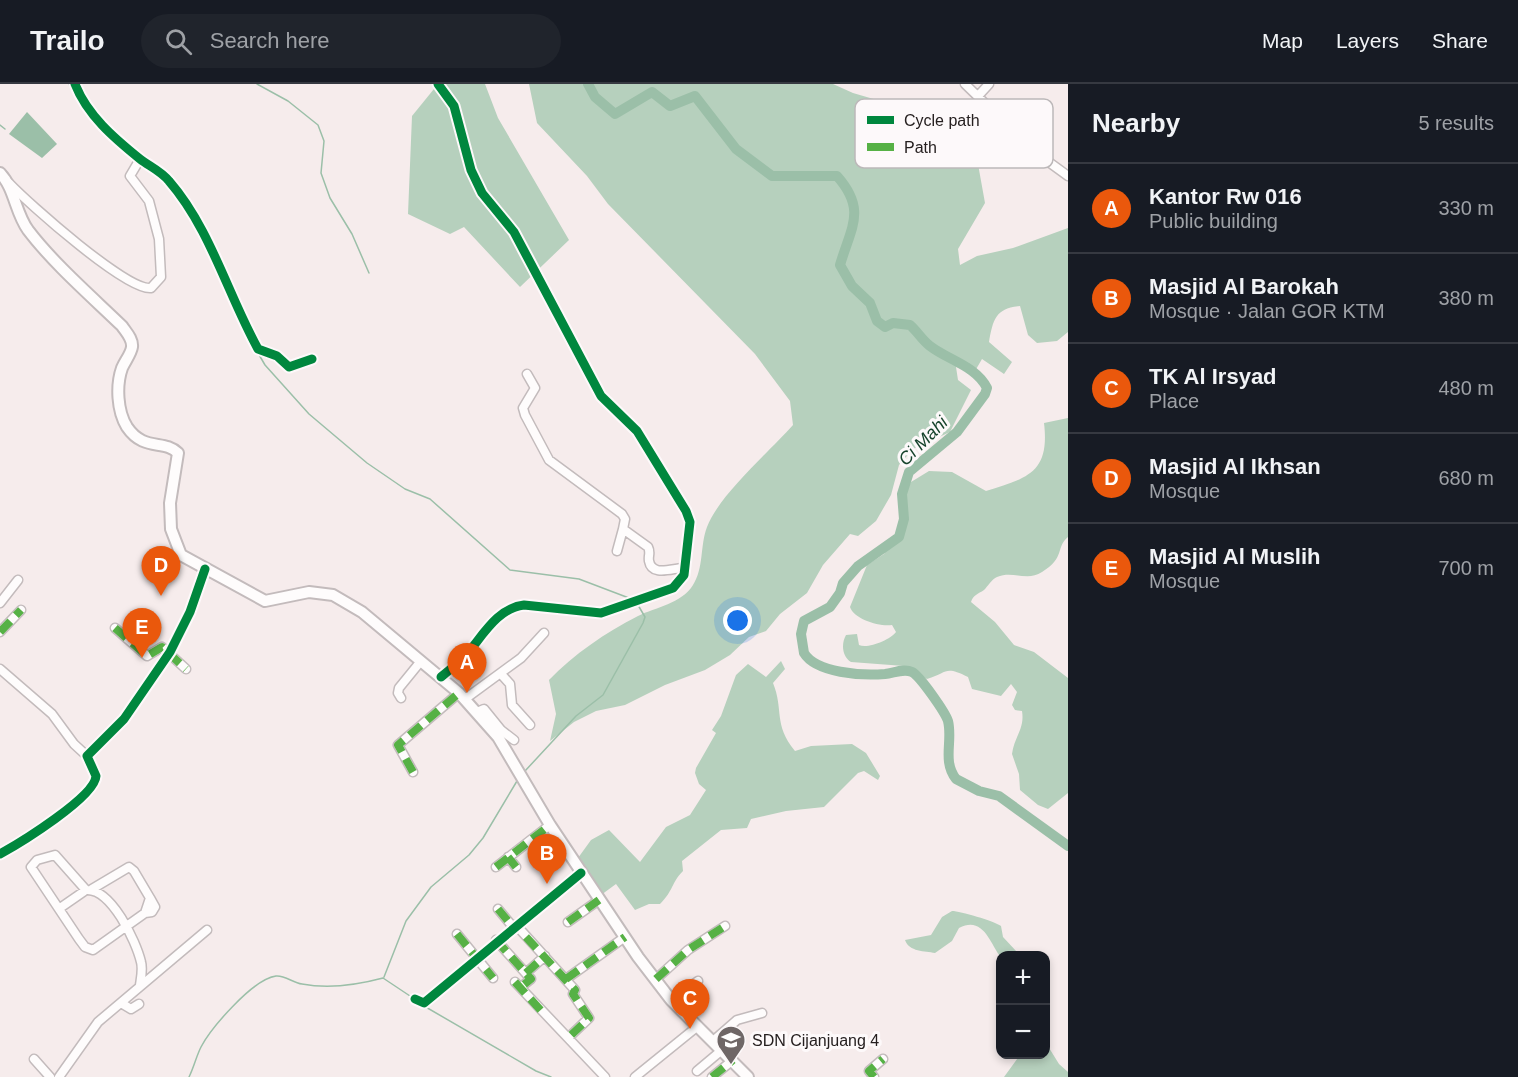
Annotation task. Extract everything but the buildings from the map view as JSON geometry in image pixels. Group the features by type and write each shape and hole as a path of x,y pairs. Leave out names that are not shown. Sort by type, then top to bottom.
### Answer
{"main road":[{"path":"0,173 9,183 15,207 28,230 122,326 131,339 132,348 122,370 119,405 127,426 140,441 173,448 178,453 170,503 171,529 182,555 265,601 309,592 333,595 362,612 462,696 498,737 581,873 671,1000 748,1077"}],"street":[{"path":"75,84 81,100 91,113 140,159 168,180 190,211 221,269 236,309 258,349 277,357 289,367 312,359"},
{"path":"438,84 454,106 471,170 482,193 514,232 601,396 637,431 686,512 691,533 685,568 681,579 673,588 608,612 592,614 524,605 513,607 487,628 466,655 441,677"},
{"path":"965,84 981,99"},
{"path":"978,96 988,84"},
{"path":"9,183 46,219 128,280 144,289 151,288 161,277 159,240 149,201 130,176 140,159"},
{"path":"1053,165 1068,176"},
{"path":"527,374 535,388 523,408 540,447 555,465 622,514 625,519 617,551"},
{"path":"623,529 648,547 649,562 652,567 664,572 678,567 685,568"},
{"path":"87,756 124,719 170,652 190,612 205,569"},
{"path":"0,603 18,580"},
{"path":"0,632 21,610"},
{"path":"114,628 147,656 159,646 170,652 186,669"},
{"path":"413,772 398,745 462,696 501,674 521,658 544,633"},
{"path":"401,698 398,693 399,688 421,661"},
{"path":"0,669 52,714 74,744 87,756 96,776 93,786 57,818 0,854"},
{"path":"501,674 510,684 512,705 530,725"},
{"path":"477,712 484,709 501,730 514,740"},
{"path":"496,867 550,825"},
{"path":"60,908 89,890 129,867 134,871 155,907 152,912 145,913 126,925 93,950 88,949 32,872 32,867 37,860 58,856 89,890 111,905 126,925 142,964 140,985"},
{"path":"508,857 516,867"},
{"path":"415,999 424,1003 496,940 581,873"},
{"path":"568,922 599,900"},
{"path":"498,909 575,990 573,994 589,1019 568,1038"},
{"path":"656,980 688,950 725,926"},
{"path":"34,1059 49,1074 60,1075 92,1029 140,985 207,930"},
{"path":"457,934 493,978"},
{"path":"566,979 625,937"},
{"path":"496,940 531,979 518,985 605,1077"},
{"path":"526,973 545,957"},
{"path":"142,964 154,974"},
{"path":"671,1000 698,981"},
{"path":"121,1003 131,1009 139,1004"},
{"path":"713,1041 737,1020 762,1013"},
{"path":"635,1077 698,1026"},
{"path":"697,1071 722,1050"},
{"path":"873,1077 869,1071 883,1059"},
{"path":"712,1077 733,1060"}],"shaded area":[{"path":"438,84 485,84 498,118 569,240 520,287 464,227 450,234 408,214 412,116"},
{"path":"529,84 833,84 873,99 855,99 855,168 979,168 985,203 958,249 960,265 977,256 1013,248 1068,228 1068,332 1057,341 1037,343 1028,335 1020,306 1006,309 997,316 989,342 1012,362 1004,374 982,359 975,371 956,367 958,380 971,390 950,432 913,449 899,465 891,495 876,521 858,536 850,534 823,565 807,593 780,614 766,631 749,637 730,655 705,670 665,685 625,705 596,711 574,722 550,741 556,714 549,680 569,661 602,637 638,616 675,601 688,591 699,571 705,534 713,515 745,474 793,425 790,401 755,354 608,204 587,176 537,123"},
{"path":"27,112 57,144 42,158 9,134"},
{"path":"1068,418 1068,537 1054,562 1042,572 1031,576 1003,575 997,577 974,596 971,602 995,622 1014,645 1034,652 1068,678 1068,793 1048,809 1038,805 1020,790 1019,774 1012,754 1023,717 1022,711 1015,710 1012,705 1017,692 1011,684 1001,696 972,689 968,677 954,671 946,671 927,679 904,666 851,662 844,653 843,646 846,635 857,634 859,645 868,646 884,641 896,632 892,625 874,623 862,618 856,615 850,607 867,565 884,554 906,520 905,493 911,482 929,471 952,472 986,491 1013,482 1033,471 1039,463 1045,440 1044,423"},
{"path":"781,661 785,669 773,683 781,725 795,751 811,746 852,744 866,753 880,776 878,780 864,771 858,773 824,807 786,811 751,819 747,828 721,830 682,861 683,871 660,904 649,904 635,910 616,884 601,895 578,858 591,840 609,830 640,862 666,827 690,815 706,790 699,784 695,773 696,768 716,733 712,730 721,716 736,675 748,664 766,677"},
{"path":"952,911 1001,926 1003,937 1016,951 997,951 985,932 974,925 959,928 952,941 935,953 918,950 907,944 905,940 931,935 942,917"},
{"path":"1050,1049 1059,1064 1068,1072 1068,1077 1004,1077 1017,1059 1050,1059"}],"waterway":[{"path":"69,84 78,99"},
{"path":"257,84 288,101 318,125 324,141 321,173 330,198 352,234 369,273"},
{"name":"Ci Mahi","path":"588,84 595,97 615,114 652,92 670,106 695,96 736,149 772,176 837,176 852,199 854,209 852,229 840,265 852,286 870,303 877,321 885,327 893,323 910,325 930,346 969,369 982,380 987,388 985,394 957,432 909,472 902,494 904,519 899,537 858,566 843,583 840,593 830,607 804,621 801,634 804,653 818,665 840,672 852,674 912,672 921,680 948,721 949,758 956,779 979,791 999,796 1068,846"},
{"path":"0,125 5,129"},
{"path":"225,289 238,318"},
{"path":"258,353 265,365 309,414 367,463 405,489 430,499 510,570 579,579 629,598"},
{"path":"525,771 576,716 603,695 643,623 645,617 638,605"},
{"path":"384,977 406,921 431,887 469,855 483,838 517,781"},
{"path":"189,1077 201,1047 214,1028 245,995 267,979 279,976 302,984 333,986 383,978 413,998"},
{"path":"424,1006 536,1071 551,1077"}],"marked path":[{"path":"0,632 21,610"},
{"path":"115,628 147,656 162,647 186,669"},
{"path":"413,772 398,745 459,693"},
{"path":"496,867 550,825"},
{"path":"508,857 516,867"},
{"path":"568,922 599,900"},
{"path":"498,909 513,927"},
{"path":"656,979 688,950 725,926"},
{"path":"457,934 493,978"},
{"path":"526,937 575,990 573,994 589,1018 568,1038"},
{"path":"566,979 625,937"},
{"path":"496,940 531,979 521,987"},
{"path":"526,973 545,956"},
{"path":"515,982 546,1016"},
{"path":"874,1077 869,1071 883,1059"},
{"path":"712,1077 733,1060"}],"cycle path":[{"path":"75,84 87,106 102,125 130,151 166,177 183,199 196,219 258,349 277,356 289,367 312,359"},
{"path":"438,84 454,106 471,170 482,193 514,232 601,396 637,431 686,511 690,522 684,575 673,588 601,613 524,605 514,607 498,617 463,658 441,677"},
{"path":"0,854 55,819 83,796 92,785 96,776 87,756 124,719 170,652 190,612 205,569"},
{"path":"415,999 424,1003 581,873"}],"place":[{"name":"Masjid Al Ikhsan","path":"161,596"},
{"name":"Masjid Al Muslih","path":"142,658"},
{"name":"Kantor Rw 016","path":"467,693"},
{"name":"Masjid Al Barokah","path":"547,884"},
{"name":"TK Al Irsyad","path":"690,1029"},
{"name":"SDN Cijanjuang 4","path":"731,1066"}]}
